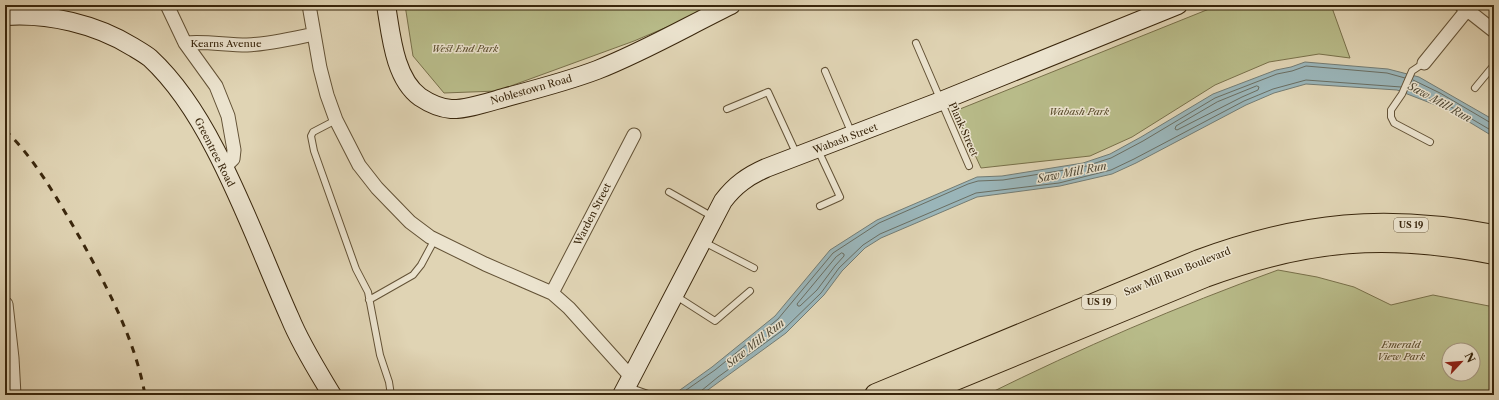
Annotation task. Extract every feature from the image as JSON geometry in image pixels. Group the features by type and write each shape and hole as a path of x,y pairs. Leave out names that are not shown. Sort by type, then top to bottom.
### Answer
{"highway":[{"name":"Saw Mill Run Boulevard","path":"876,395 1199,261 1262,240 1328,227 1387,224 1448,228 1494,236"},
{"name":"Saw Mill Run Boulevard","path":"916,395 1205,276 1236,264 1266,255 1330,243 1387,240 1446,244 1494,253"}],"main road":[{"name":"Noblestown Road","path":"386,5 396,59 411,89 430,103 439,107 452,109 473,106 545,87 596,70 649,48 731,5"},
{"name":"Wabash Street","path":"627,386 723,201 738,184 750,176 797,156 941,101 1178,5"},
{"name":"Greentree Road","path":"5,16 37,17 94,27 118,38 149,57 174,83 200,121 225,167 290,320 332,395"}],"street":[{"name":"Kearns Avenue","path":"167,5 185,43 216,86 228,116 234,150 232,159 225,167"},
{"path":"309,5 327,95 336,120 360,165 377,188 410,222 435,239 485,264 552,293 569,308 627,386"},
{"path":"1424,63 1466,7 1494,31"},
{"name":"Kearns Avenue","path":"185,43 199,42 246,45 273,42 314,34"},
{"name":"Warden Street","path":"552,293 634,135"},
{"path":"6,304 12,358 14,395"}],"lane":[{"name":"Plank Street","path":"916,43 969,166"},
{"path":"1424,63 1412,71 1402,94 1391,110 1391,117 1394,123 1430,142"},
{"path":"1475,88 1494,65"},
{"path":"825,71 852,135"},
{"path":"727,109 768,92 797,156"},
{"path":"336,120 313,132 311,136 314,151 353,261 368,292 380,355 389,382 391,395"},
{"path":"818,148 840,197 820,206"},
{"path":"669,192 715,218"},
{"path":"369,300 413,275 421,265 435,239"},
{"path":"702,241 754,268"},
{"path":"674,295 715,321 750,291"},
{"path":"627,386 650,395"}],"green space":[{"name":"West End Park","path":"405,5 719,5 634,41 497,91 444,93 413,56"},
{"name":"Wabash Park","path":"1219,5 1331,5 1350,58 1319,54 1269,62 1215,85 1132,137 1090,156 981,168 955,111"},
{"name":"Emerald View Park","path":"1278,270 1317,277 1354,287 1391,305 1433,295 1494,307 1494,395 986,395 1130,328"}],"water":[{"name":"Saw Mill Run","path":"1305,62 1388,69 1419,77 1494,120 1494,137 1451,111 1397,90 1306,84 1274,93 1246,105 1136,163 1112,174 1060,186 977,197 881,238 865,248 842,271 824,295 786,333 701,395 673,395 712,367 775,316 830,250 877,220 977,177 1002,176 1083,163 1110,154 1213,94 1276,70"}],"railway":[{"path":"5,130 37,167 80,238 100,275 127,334 145,395"}]}
